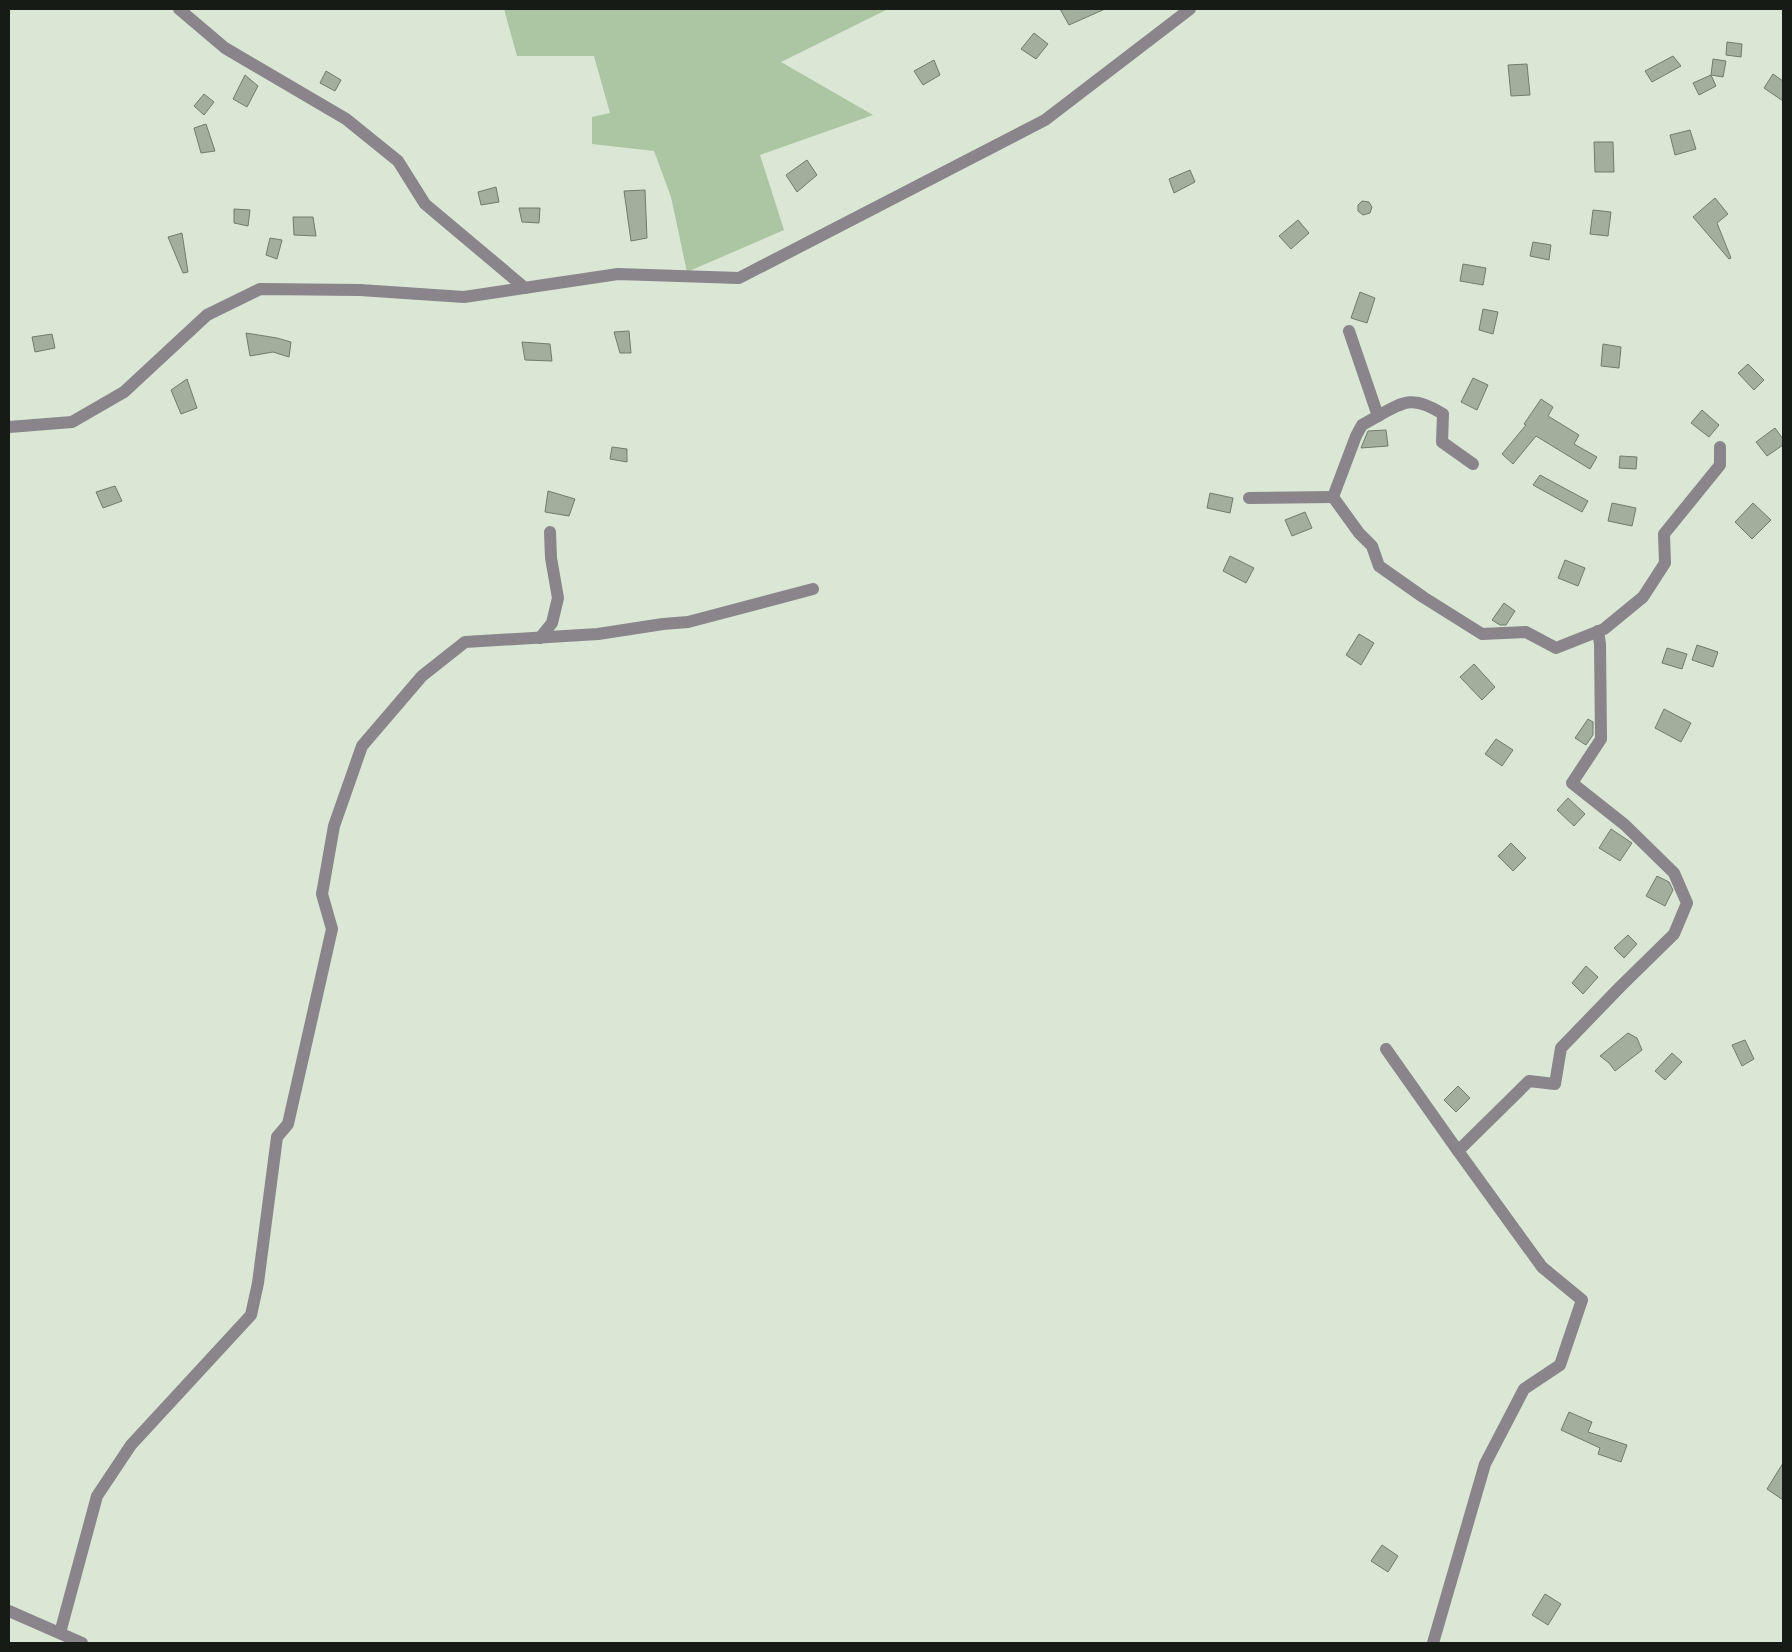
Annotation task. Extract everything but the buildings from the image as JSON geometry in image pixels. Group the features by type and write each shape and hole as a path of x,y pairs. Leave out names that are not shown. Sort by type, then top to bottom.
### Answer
{"street":[{"path":"179,9 225,48 346,119 391,155 398,162 425,204 525,288"},
{"path":"9,426 72,422 124,392 207,315 260,289 360,290 464,297 618,274 739,278 1046,120 1190,9"},
{"path":"1349,331 1378,416"},
{"path":"1333,497 1362,425 1410,401 1429,405 1443,414 1442,442 1473,464"},
{"path":"1333,497 1359,533 1372,546 1379,566 1482,634 1526,632 1556,648 1604,629 1643,597 1665,563 1664,534 1720,465 1720,447"},
{"path":"1249,498 1333,497"},
{"path":"540,638 552,622 558,598 551,558 550,532"},
{"path":"60,1633 97,1496 131,1445 251,1315 258,1283 277,1137 288,1124 332,929 322,894 334,826 362,746 422,676 465,642 598,634 688,622 813,589"},
{"path":"1458,1151 1529,1081 1556,1084 1561,1048 1674,934 1687,903 1674,873 1625,825 1572,783 1601,739 1600,644 1598,631"},
{"path":"1386,1049 1542,1267 1582,1300 1560,1364 1524,1389 1485,1464 1433,1643"},
{"path":"9,1611 82,1643"}],"green space":[{"path":"504,9 888,9 781,62 873,115 760,155 784,230 687,272 671,197 654,151 592,144 592,117 610,113 594,56 517,56"}]}
